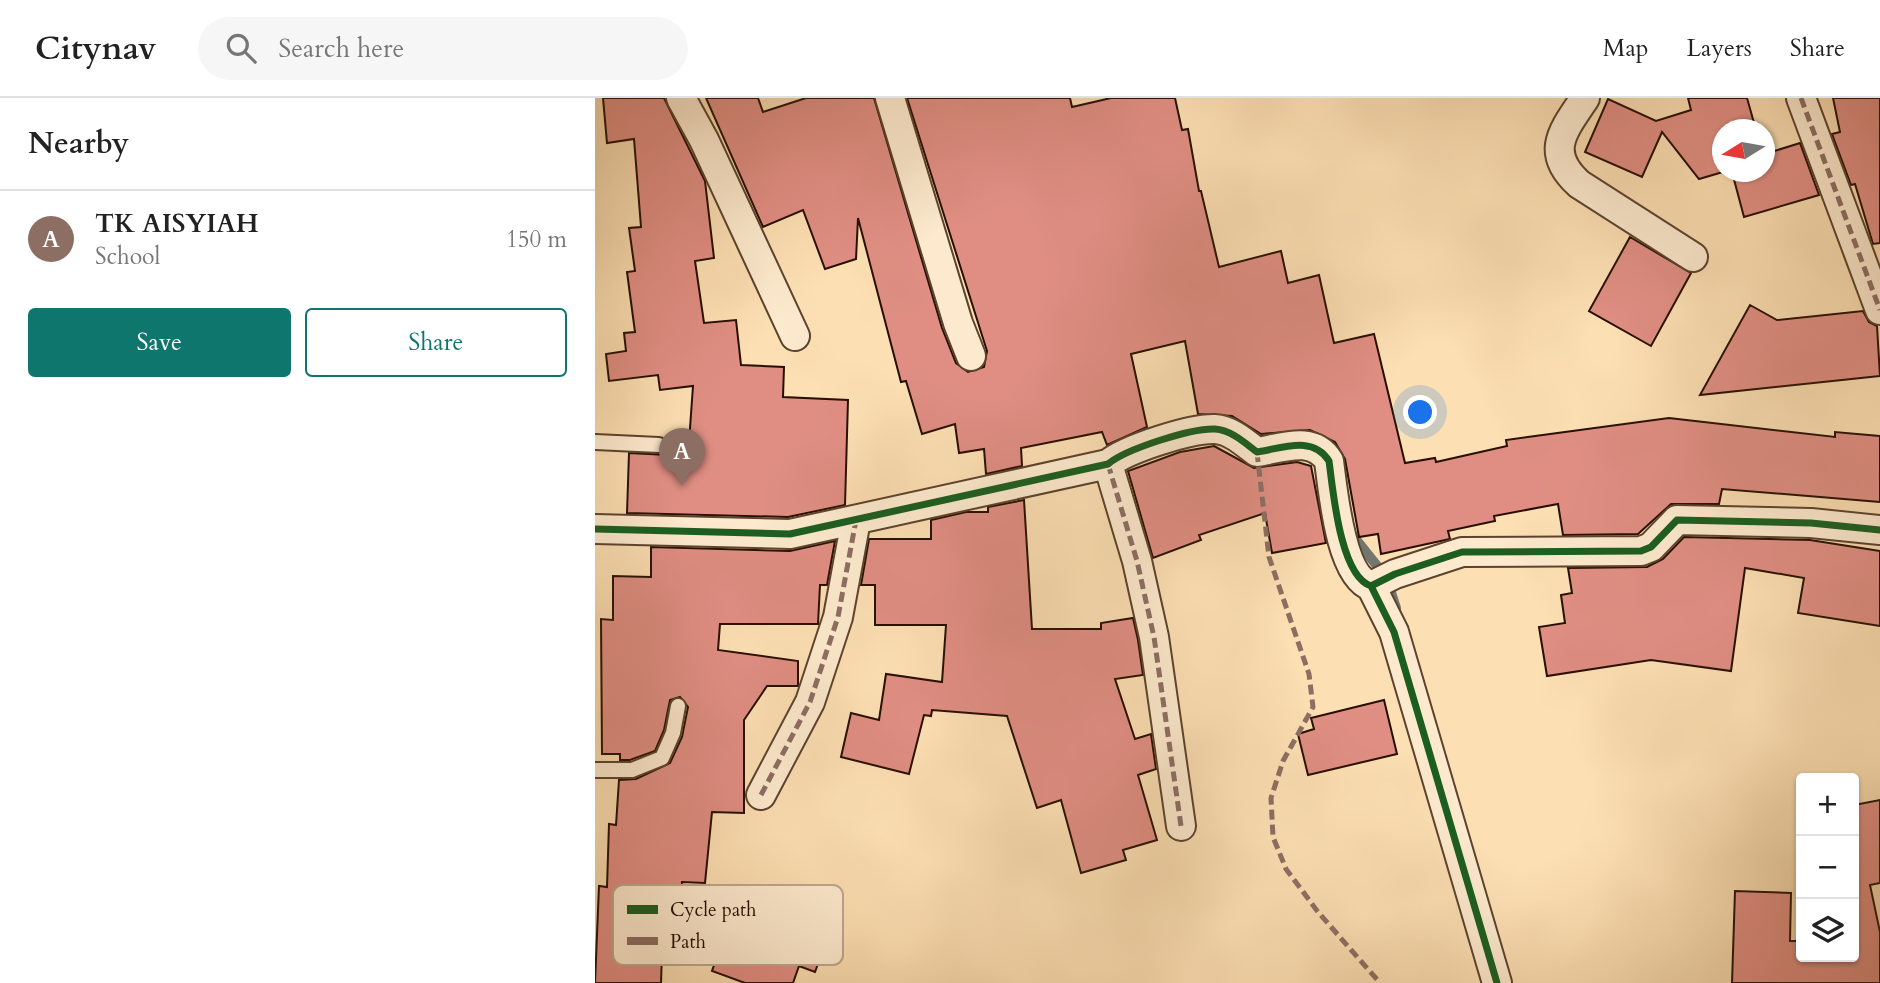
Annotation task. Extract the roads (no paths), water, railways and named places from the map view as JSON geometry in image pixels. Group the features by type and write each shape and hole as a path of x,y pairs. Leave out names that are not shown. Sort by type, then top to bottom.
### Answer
{"street":[{"path":"681,98 704,140 795,336"},
{"path":"890,98 958,323 971,356"},
{"path":"1585,98 1560,139 1561,163 1568,174 1579,184 1693,257"},
{"path":"1801,98 1880,310"},
{"path":"595,529 790,534 1108,464 1121,453 1135,447 1213,429 1236,437 1257,452 1308,444 1317,447 1329,461 1341,540 1363,582 1381,581 1462,552 1641,551 1651,547 1677,520 1811,523 1880,530"},
{"path":"1108,464 1137,561 1154,636 1181,826"},
{"path":"761,795 810,702 838,617 856,520"},
{"path":"1381,581 1497,983"}],"lane":[{"path":"595,442 659,445"},
{"path":"595,770 632,770 662,758 673,733 678,706"}],"waterway":[{"path":"1350,532 1386,577 1396,608"}],"place":[{"name":"TK AISYIAH","path":"682,486"}]}
